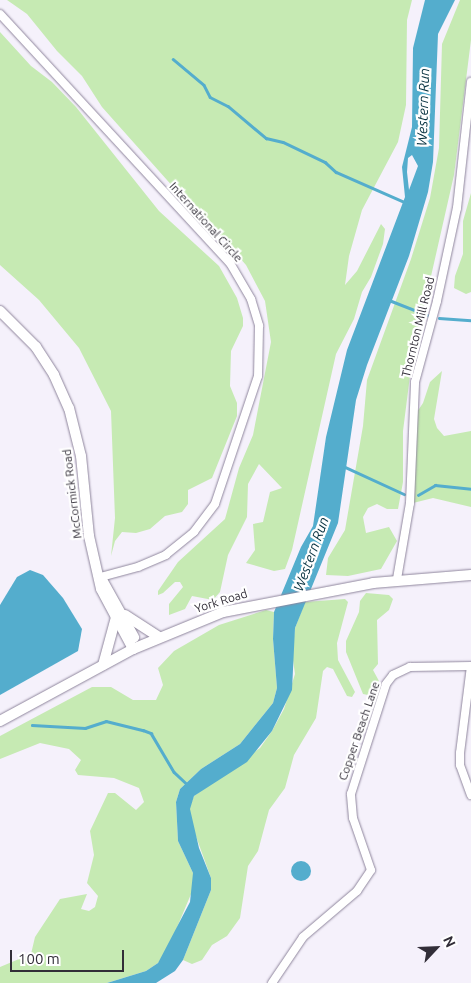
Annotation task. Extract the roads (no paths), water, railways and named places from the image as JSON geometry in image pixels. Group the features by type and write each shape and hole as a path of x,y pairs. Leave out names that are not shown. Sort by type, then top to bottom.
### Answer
{"main road":[{"name":"McCormick Road","path":"0,311 36,347 54,375 69,408 81,456 89,536 100,577 136,648"},
{"name":"York Road","path":"0,721 136,648 223,612 270,601 397,579 471,575"},
{"path":"103,665 118,614 160,637"}],"street":[{"name":"International Circle","path":"0,14 230,263 251,299 259,326 258,376 215,504 194,532 166,555 138,567 100,577"},
{"name":"Thornton Mill Road","path":"397,579 410,503 415,382 438,301 457,208 471,82"},
{"name":"Copper Beach Lane","path":"272,983 303,937 357,891 370,870 354,825 351,794 386,684 393,675 410,667 471,666 460,765 471,795"}],"water":[{"name":"Western Run","path":"425,0 455,0 438,34 433,162 428,192 409,256 367,365 356,400 338,523 295,628 292,690 272,731 247,762 194,796 190,809 199,848 211,878 211,890 183,960 175,971 156,983 107,983 146,971 158,963 190,902 193,873 178,841 176,802 180,789 201,769 240,744 273,703 277,688 273,639 274,612 301,547 313,526 326,437 347,350 405,197 402,167 412,127 413,48","holes":["412,155 418,166 409,190 408,158"]},
{"path":"30,570 43,575 63,598 82,629 78,651 0,695 0,605 17,577"},
{"path":"297,861 305,861 311,867 311,875 305,881 297,881 291,875 291,867"}],"waterway":[{"path":"173,59 204,85 210,97 228,106 266,138 283,142 325,162 336,172 407,203"},
{"path":"389,300 427,315"},
{"path":"439,318 471,320"},
{"path":"345,467 404,494"},
{"path":"418,495 435,485 471,489"},
{"path":"32,725 85,728 106,721 151,733 174,772 188,785"}]}
